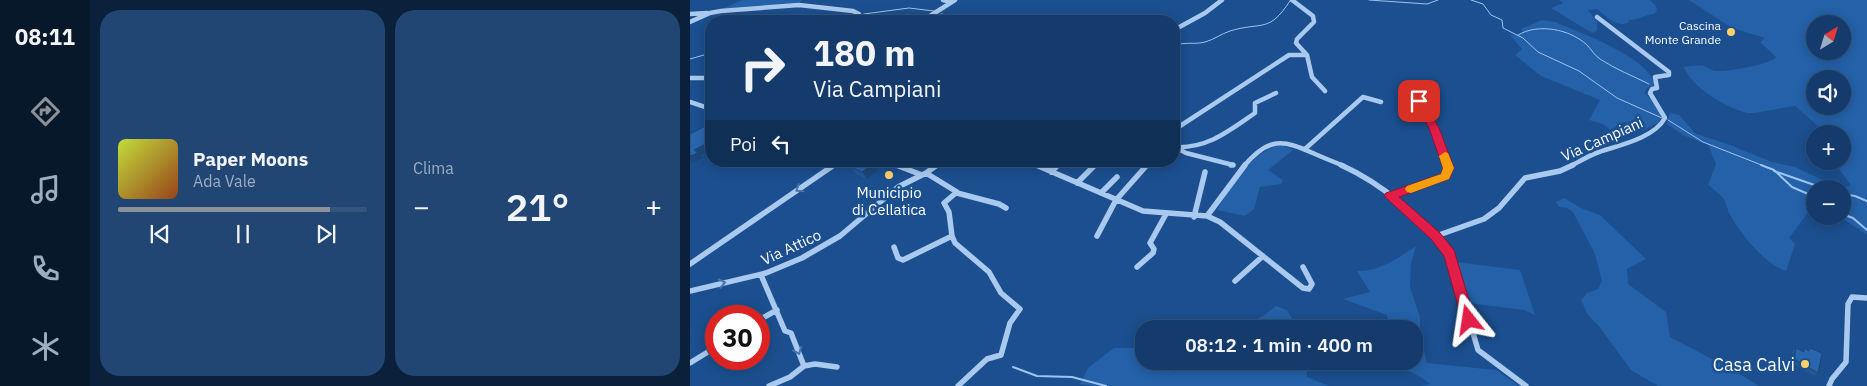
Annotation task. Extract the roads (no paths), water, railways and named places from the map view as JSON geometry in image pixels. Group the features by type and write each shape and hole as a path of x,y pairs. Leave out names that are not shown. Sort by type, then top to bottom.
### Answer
{"street":[{"path":"799,5 804,0"},
{"path":"943,0 953,1"},
{"path":"1180,26 1205,13 1222,0"},
{"path":"1292,0 1313,16 1314,22 1297,38 1296,43 1307,56 1312,76 1325,91"},
{"path":"931,15 953,1"},
{"path":"690,14 799,5 853,11 859,15"},
{"path":"706,15 710,13"},
{"path":"690,22 705,15"},
{"name":"Via Campiani","path":"1436,236 1484,218 1499,208 1525,178 1560,171 1599,152 1625,145 1648,133 1663,122 1665,118 1663,113 1650,93 1652,89 1657,88 1656,77 1669,75 1669,72 1597,17"},
{"path":"1180,126 1289,55 1307,56"},
{"path":"690,78 705,78"},
{"path":"1180,147 1205,145 1255,113 1256,103 1276,93"},
{"path":"1305,149 1343,117 1363,97 1381,102"},
{"path":"1390,196 1446,176 1449,168 1434,128 1419,101"},
{"path":"690,102 705,107"},
{"path":"1207,216 1216,208 1242,168 1274,142 1284,142 1305,149 1365,177 1436,236 1450,254 1478,350 1526,386"},
{"path":"1180,150 1232,165"},
{"path":"690,264 830,167"},
{"path":"904,167 926,174 957,193 1008,207"},
{"name":"Via Attico","path":"690,291 718,283 761,275 830,243 845,233 887,194 926,174 934,167"},
{"path":"1041,167 1143,211 1194,217 1207,216 1220,222 1304,288 1309,289 1312,284 1303,267"},
{"path":"1051,172 1056,167"},
{"path":"1077,182 1092,167"},
{"path":"1097,236 1116,200 1145,167"},
{"path":"1194,217 1205,172"},
{"path":"1101,193 1117,177"},
{"path":"957,193 944,203 950,217 952,236 957,246 989,272 1001,293 1020,309 1010,323 1008,338 1000,354 986,359 958,386"},
{"path":"1137,267 1153,253 1154,249 1150,243 1166,214"},
{"path":"894,247 898,258 903,260 952,236"},
{"path":"1236,281 1263,256"},
{"path":"761,275 785,331 791,333 804,366"},
{"path":"1830,386 1832,379 1846,362 1848,304 1852,297 1867,298"},
{"path":"770,314 777,310"},
{"path":"690,364 705,354"},
{"path":"769,386 790,378 804,366 815,364 836,367"}],"waterway":[{"path":"1369,0 1427,4 1438,0"},
{"path":"1471,0 1483,4 1491,15 1502,20 1503,28 1523,38 1538,52 1579,71 1617,98 1662,118"},
{"path":"1180,44 1205,42 1230,31 1264,25 1276,18 1290,1"},
{"path":"864,14 909,8 934,11"},
{"path":"941,14 947,15"},
{"path":"1518,35 1535,29 1554,29 1572,35 1580,39 1606,63 1649,84"},
{"path":"690,59 705,55"},
{"path":"1668,120 1703,142 1764,166"},
{"path":"1761,165 1776,172"},
{"path":"1776,172 1806,182"},
{"path":"1776,172 1792,187 1806,193"},
{"path":"1851,195 1867,201"},
{"path":"1851,217 1867,230"},
{"path":"1013,367 1037,376 1072,377 1106,386"}],"place":[{"name":"Cascina Monte Grande","path":"1731,32"},
{"name":"Municipio di Cellatica","path":"889,175"},
{"name":"Casa Calvi","path":"1805,364"}]}
